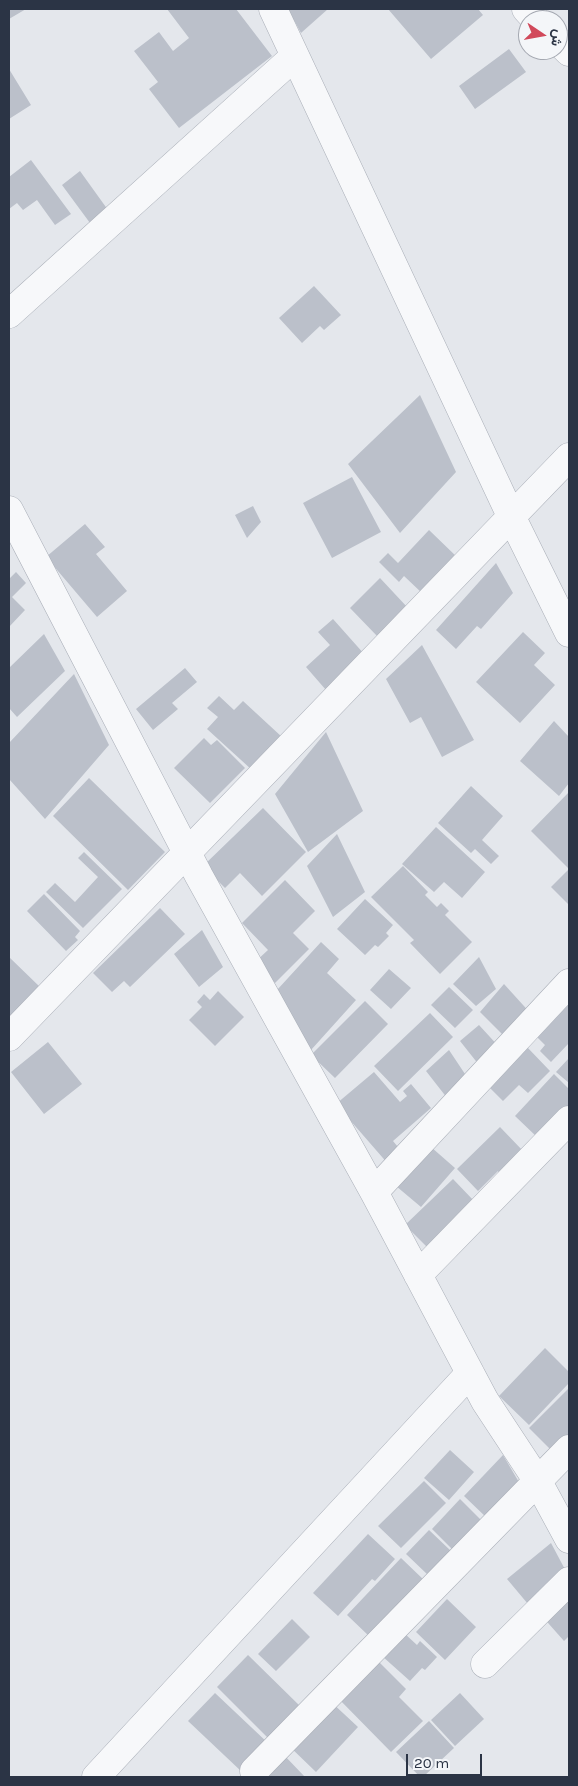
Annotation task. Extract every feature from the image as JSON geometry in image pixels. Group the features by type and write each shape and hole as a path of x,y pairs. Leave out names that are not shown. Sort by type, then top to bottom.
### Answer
{"street":[{"path":"273,9 512,518 569,633"},
{"path":"9,314 296,56"},
{"path":"9,1037 569,457"},
{"path":"9,510 187,853 374,1192 485,1401 537,1480 569,1539"},
{"path":"374,1192 569,983"},
{"path":"418,1275 569,1120"},
{"path":"96,1777 470,1373"},
{"path":"254,1771 569,1448"},
{"path":"485,1664 569,1581"}],"building":[{"path":"9,9 26,9 9,19"},
{"path":"167,9 236,9 272,56 179,128 149,89 158,82 134,51 159,32 173,51 189,38"},
{"path":"288,9 328,9 301,33"},
{"path":"388,9 478,9 483,15 431,59"},
{"path":"509,49 526,72 475,109 459,86"},
{"path":"9,69 31,105 9,119"},
{"path":"31,160 71,214 55,225 37,200 23,210 17,203 9,209 9,177"},
{"path":"80,171 108,210 90,223 62,185"},
{"path":"314,286 341,315 324,330 320,326 302,343 279,318"},
{"path":"420,395 456,472 400,533 348,464"},
{"path":"352,477 381,532 332,558 303,503"},
{"path":"253,506 261,522 247,538 235,515"},
{"path":"85,524 105,547 96,554 127,591 97,617 46,557"},
{"path":"429,530 458,558 423,594 404,576 399,582 379,562 388,553 398,563"},
{"path":"496,563 513,593 481,629 477,626 456,649 436,630"},
{"path":"16,572 26,583 12,597 25,610 9,627 9,579"},
{"path":"380,578 408,608 378,637 350,608"},
{"path":"333,619 365,655 326,690 306,667 330,645 318,632"},
{"path":"523,632 545,653 534,665 555,685 520,723 476,682"},
{"path":"44,634 65,671 17,717 9,708 9,668"},
{"path":"422,645 474,740 442,757 421,717 410,723 386,679"},
{"path":"185,668 197,682 172,703 178,709 153,730 136,709"},
{"path":"74,674 109,745 45,819 9,779 9,743"},
{"path":"219,696 234,710 243,701 282,737 252,770 207,729 218,717 207,708"},
{"path":"554,721 569,737 569,783 559,796 520,761"},
{"path":"326,732 363,811 308,852 275,794"},
{"path":"204,738 211,745 217,740 245,768 210,803 174,768"},
{"path":"89,778 165,852 128,890 53,816"},
{"path":"471,786 503,816 482,840 499,856 491,864 475,849 471,853 438,823"},
{"path":"569,792 569,869 531,831"},
{"path":"263,808 306,852 262,896 240,873 225,888 203,866"},
{"path":"436,827 485,872 462,898 444,882 434,892 402,864"},
{"path":"337,834 365,892 333,917 307,866"},
{"path":"84,852 122,889 83,928 46,892 55,883 75,902 98,877 78,858"},
{"path":"403,866 428,892 425,895 437,907 441,903 449,911 445,915 472,942 440,974 410,943 414,940 371,897"},
{"path":"569,869 569,905 551,887"},
{"path":"285,880 315,911 293,933 309,949 275,983 255,962 268,950 242,923"},
{"path":"44,894 80,931 75,937 78,940 66,951 27,911"},
{"path":"365,899 393,925 386,933 389,936 378,947 375,945 365,955 337,929"},
{"path":"160,908 185,934 130,987 124,981 112,992 93,973"},
{"path":"202,930 223,967 199,987 174,954"},
{"path":"321,942 339,959 327,973 356,1000 311,1050 277,990"},
{"path":"9,957 40,987 9,1020"},
{"path":"479,957 496,989 476,1006 453,984"},
{"path":"389,969 411,988 391,1009 370,990"},
{"path":"504,984 533,1016 508,1040 480,1012"},
{"path":"449,987 473,1010 455,1028 431,1005"},
{"path":"218,991 244,1017 215,1046 189,1020 202,1007 197,1002 204,994 210,1000"},
{"path":"569,995 569,1043 551,1062 540,1051 545,1045 533,1033"},
{"path":"365,1001 388,1024 335,1078 311,1055"},
{"path":"430,1013 453,1037 398,1091 374,1066"},
{"path":"479,1025 501,1049 483,1070 460,1041"},
{"path":"48,1042 82,1084 44,1114 11,1072"},
{"path":"527,1047 550,1071 528,1093 519,1085 503,1101 488,1086"},
{"path":"449,1050 469,1080 451,1103 426,1071"},
{"path":"569,1058 569,1083 556,1072"},
{"path":"374,1072 400,1102 407,1096 403,1091 411,1084 431,1108 393,1141 403,1153 389,1165 336,1104"},
{"path":"554,1074 569,1089 569,1105 538,1138 515,1116"},
{"path":"500,1127 524,1152 500,1175 498,1171 478,1191 457,1169"},
{"path":"431,1147 455,1168 421,1207 396,1186"},
{"path":"453,1179 475,1202 428,1248 405,1225"},
{"path":"545,1348 569,1372 569,1383 529,1425 499,1396"},
{"path":"569,1388 569,1436 553,1452 529,1428"},
{"path":"450,1450 474,1472 449,1500 424,1478"},
{"path":"503,1455 520,1484 488,1519 464,1496"},
{"path":"424,1481 446,1503 401,1548 378,1526"},
{"path":"460,1499 482,1521 454,1551 432,1529"},
{"path":"429,1530 451,1551 428,1575 406,1554"},
{"path":"368,1534 395,1559 375,1581 372,1579 338,1616 313,1593"},
{"path":"551,1543 569,1577 533,1610 507,1579"},
{"path":"401,1558 425,1581 370,1637 347,1615"},
{"path":"569,1589 569,1636 564,1641 541,1615"},
{"path":"447,1599 476,1627 445,1660 416,1632"},
{"path":"292,1619 310,1637 276,1671 258,1654"},
{"path":"404,1633 417,1645 420,1641 437,1657 425,1670 422,1668 410,1681 382,1656"},
{"path":"248,1655 302,1708 271,1741 217,1687"},
{"path":"374,1657 406,1689 399,1697 423,1721 391,1752 335,1695"},
{"path":"215,1693 269,1744 242,1772 188,1721"},
{"path":"460,1693 484,1719 455,1746 431,1720"},
{"path":"329,1700 358,1727 316,1772 288,1745"},
{"path":"429,1721 454,1748 423,1777 420,1777 396,1752"},
{"path":"283,1754 305,1777 259,1777"}]}
